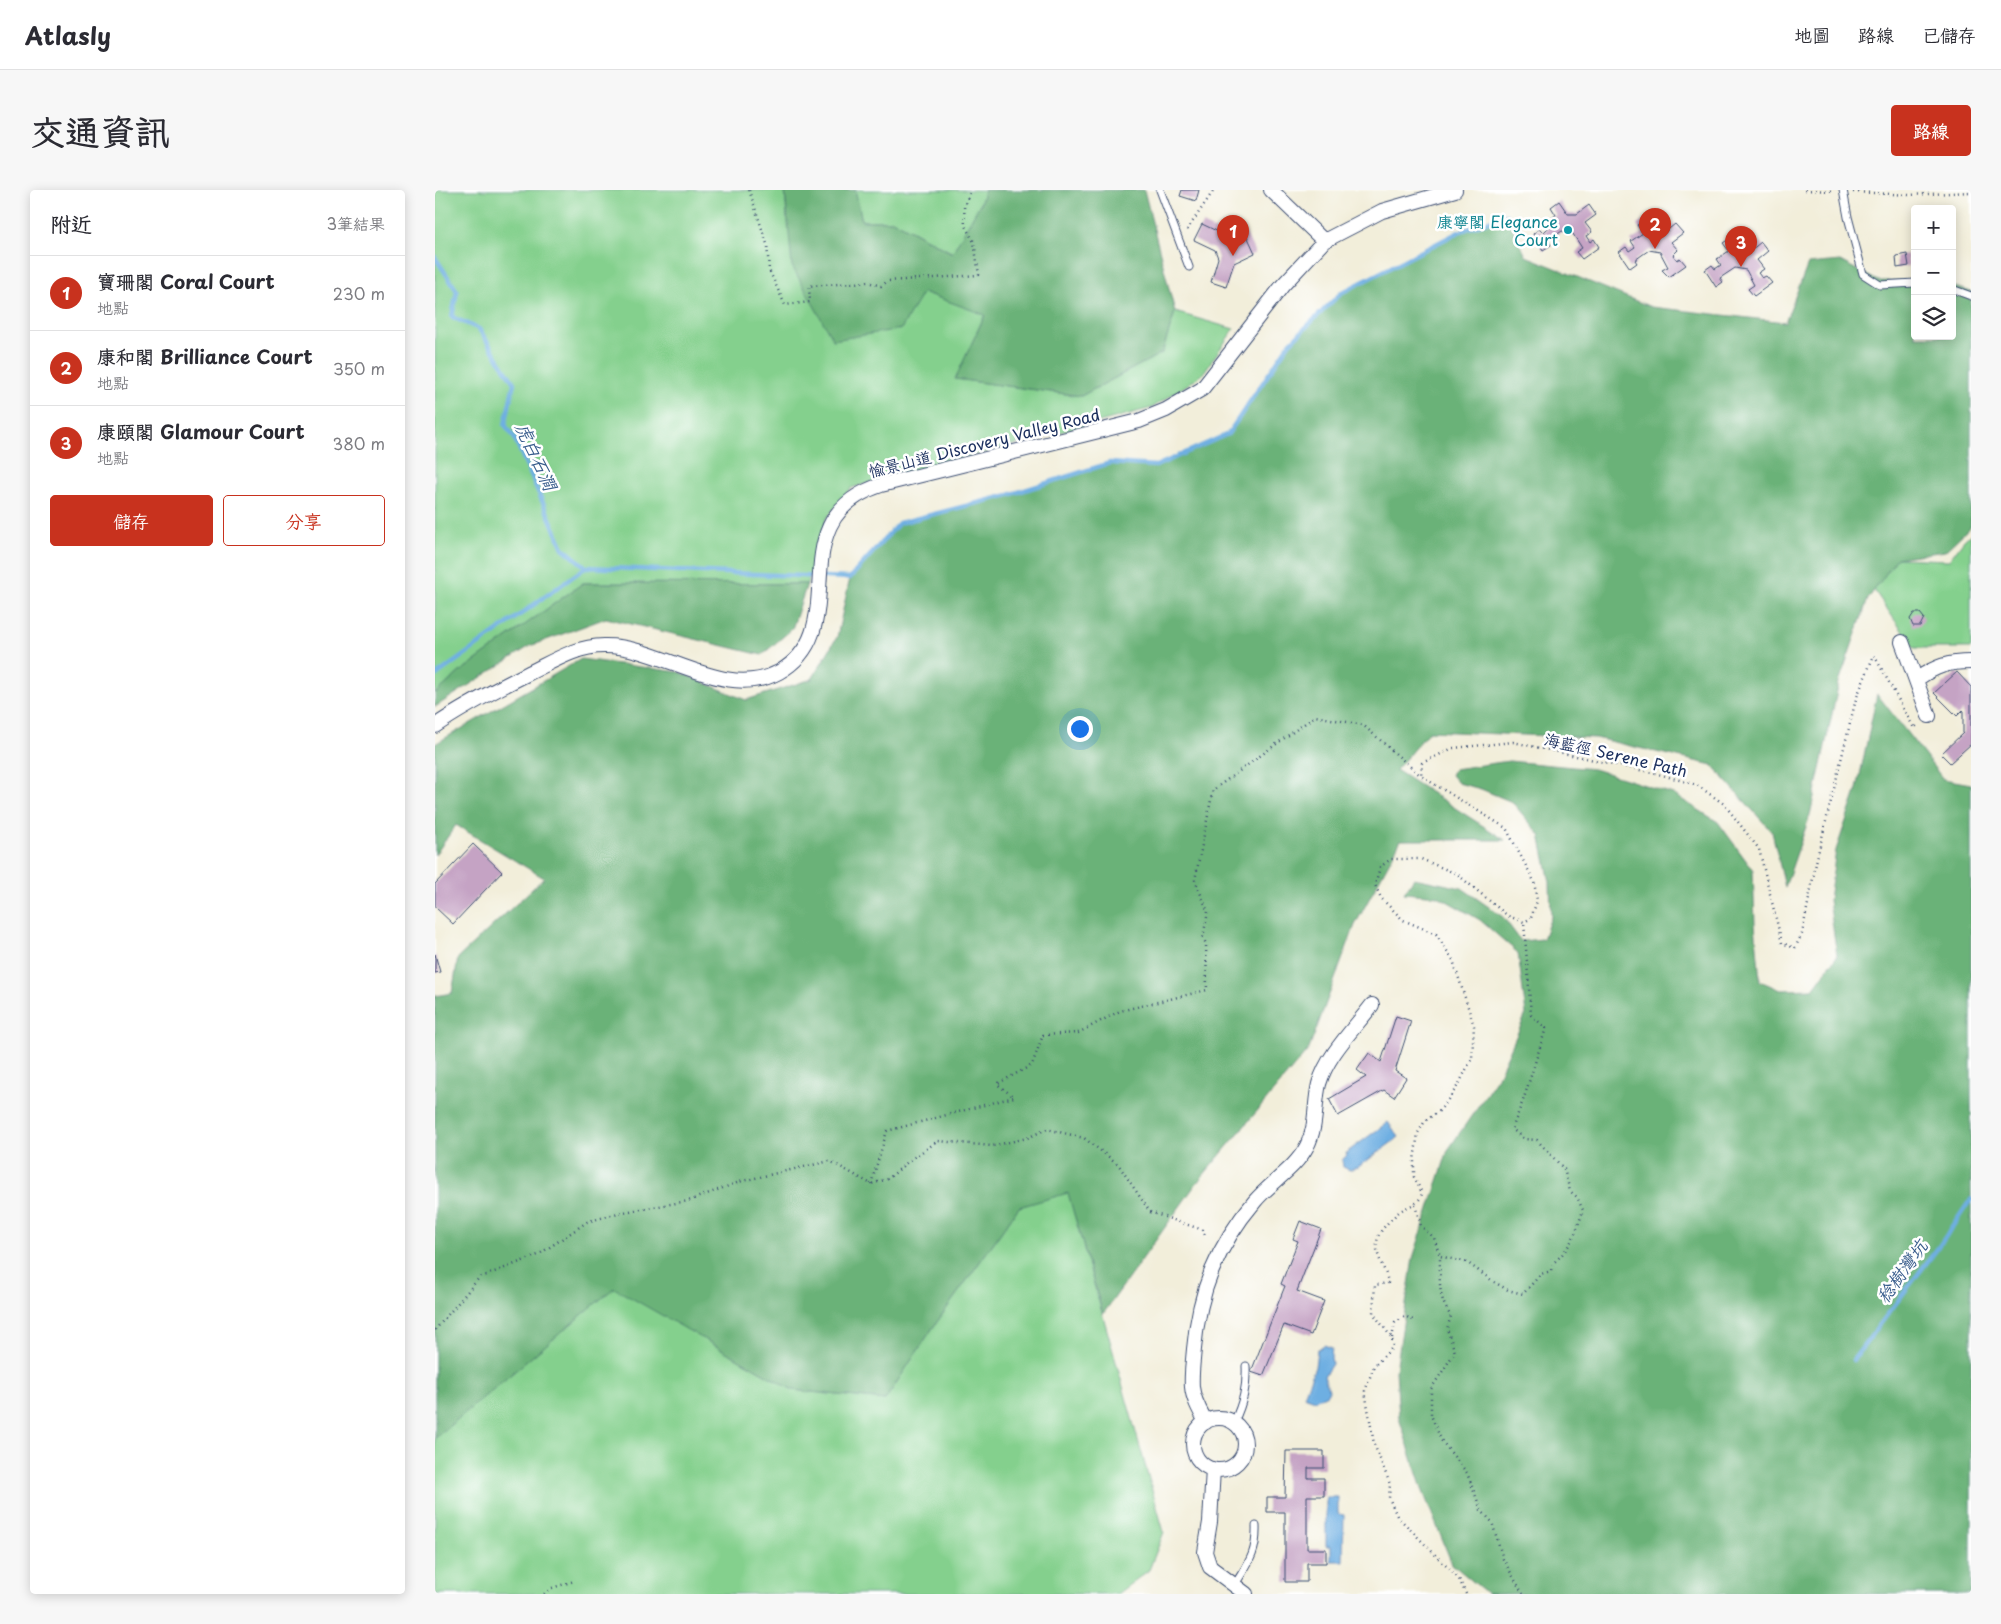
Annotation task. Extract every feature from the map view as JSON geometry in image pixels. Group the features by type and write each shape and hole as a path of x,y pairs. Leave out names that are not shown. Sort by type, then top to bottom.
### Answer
{"street":[{"path":"1271,190 1323,241"},
{"name":"愉景山道 Discovery Valley Road","path":"435,726 465,706 564,656 594,647 623,647 729,680 760,680 778,672 788,666 803,650 813,632 824,538 835,516 847,502 863,492 881,485 1139,421 1165,410 1202,389 1283,285 1323,241 1382,211 1455,190"},
{"path":"1902,642 1929,716"},
{"path":"1917,679 1933,668 1951,662 1971,662"},
{"path":"1206,1422 1196,1404 1192,1388 1197,1318 1207,1280 1223,1244 1255,1200 1293,1166 1307,1147 1313,1130 1315,1104 1320,1082 1331,1058 1372,1005"},
{"path":"1220,1418 1234,1422 1244,1435 1246,1443 1241,1458 1229,1468 1213,1469 1205,1466 1194,1452 1195,1435 1199,1427 1206,1422 1220,1418"},
{"path":"1213,1469 1205,1552 1210,1567 1247,1594"}],"lane":[{"path":"1159,190 1189,267"},
{"path":"1844,191 1848,217 1863,274 1880,285 1911,283"},
{"path":"1956,290 1971,296"},
{"path":"1234,1422 1243,1404 1247,1384 1246,1366"},
{"path":"1234,1586 1250,1560 1257,1544 1256,1526"}],"path":[{"path":"749,190 767,244 769,270 785,305 809,302 809,286 868,282 881,286 888,281 979,275 975,242 965,226 964,206 971,190"},
{"path":"1179,242 1214,190"},
{"path":"1805,190 1909,195 1971,192"},
{"name":"海藍徑 Serene Path","path":"1421,776 1421,763 1453,748 1513,742 1662,775 1697,785 1724,804 1759,849 1782,943 1795,948 1802,934 1817,858 1856,699 1874,655 1914,728"},
{"path":"871,1184 887,1131 1014,1096 997,1084 1032,1065 1043,1035 1078,1033 1120,1011 1207,990 1207,944 1203,937 1208,912 1195,880 1213,790 1315,716 1363,724 1421,776 1507,828 1534,881 1537,901 1531,918 1524,922 1507,916 1457,874 1421,859 1391,859 1380,867 1375,885 1381,898 1403,920 1436,934 1453,960 1474,1026 1472,1058 1459,1084 1439,1111 1425,1121 1418,1133 1414,1160 1414,1177 1422,1193 1421,1199 1415,1205 1399,1212 1385,1226 1379,1237 1378,1259 1387,1276 1388,1283 1375,1285 1373,1313 1392,1338"},
{"path":"1440,1256 1468,1264 1501,1286 1523,1294 1541,1274 1551,1270 1552,1264 1561,1257 1576,1234 1583,1210 1577,1197 1570,1191 1564,1169 1537,1140 1524,1139 1512,1130 1546,1028 1531,1015 1524,922"},
{"path":"435,1330 479,1278 538,1256 587,1222 618,1213 688,1201 742,1181 830,1161 871,1184 888,1179 910,1160 937,1141 992,1146 1027,1138 1047,1130 1084,1138 1119,1164 1150,1212 1203,1230 1205,1235"},
{"path":"1415,1205 1421,1226 1435,1238 1440,1256 1440,1286 1443,1304 1451,1316 1447,1329 1455,1352 1431,1389 1431,1415 1441,1440 1467,1473 1481,1510 1492,1522 1503,1559 1523,1594"},
{"path":"1415,1321 1405,1316 1395,1323 1392,1338 1393,1347 1374,1366 1365,1391 1374,1444 1390,1484 1389,1498 1397,1516 1459,1579 1466,1594"},
{"path":"544,1594 551,1588 575,1581"}],"green space":[{"path":"435,190 785,190 787,219 901,329 922,292 985,314 956,379 1081,396 1162,353 1175,312 1234,329 1202,375 1152,408 851,488 826,519 818,561 807,584 583,583 461,671 435,694"},
{"path":"785,190 855,190 862,221 894,221 952,253 980,204 985,190 1144,190 1175,312 1162,353 1081,396 955,379 985,315 923,292 901,329 833,340 792,266"},
{"path":"855,190 985,190 980,204 953,253 894,221 862,221"},
{"path":"1506,215 1526,256 1651,307 1785,322 1808,264 1840,261 1878,281 1911,281 1911,340 1956,340 1956,287 1971,292 1971,526 1945,551 1897,558 1868,599 1839,682 1810,815 1785,887 1772,832 1712,765 1596,738 1429,731 1396,770 1505,840 1401,840 1355,925 1309,1049 1196,1184 1103,1314 1068,1193 1019,1207 932,1329 885,1400 793,1390 614,1288 435,1438 435,996 452,993 458,958 544,878 456,825 435,855 435,744 581,659 679,672 746,700 812,679 837,637 850,578 899,523 1009,495 1110,463 1156,466 1228,434 1289,344 1341,293 1459,232"},
{"path":"1971,534 1971,648 1914,648 1874,590 1897,558 1949,560"},
{"path":"583,583 807,584 792,629 762,655 606,618 530,646 435,707 435,694 461,671"},
{"path":"1877,694 1943,779 1971,784 1971,1594 1488,1594 1452,1564 1422,1489 1399,1418 1396,1370 1413,1258 1448,1150 1498,1077 1526,1014 1518,953 1480,920 1438,896 1404,893 1414,878 1462,888 1503,917 1521,941 1543,939 1551,917 1550,882 1540,835 1512,802 1481,789 1458,783 1451,775 1454,769 1509,761 1594,769 1673,794 1718,822 1753,870 1760,981 1781,990 1813,989 1837,956 1829,900 1836,850 1857,789"},
{"path":"1068,1192 1164,1532 1149,1570 1117,1594 435,1594 435,1438 614,1287 793,1390 885,1400 932,1329 1019,1207"}],"water":[{"path":"1388,1122 1399,1137 1357,1168 1350,1170 1343,1167 1342,1160 1347,1155 1346,1153"},
{"path":"1324,1345 1332,1348 1332,1364 1324,1376 1329,1390 1327,1394 1315,1400 1304,1396 1315,1367 1317,1350"},
{"path":"1326,1497 1338,1497 1338,1514 1344,1515 1343,1561 1331,1561 1331,1546 1326,1546"}],"building":[{"path":"1182,190 1199,190 1196,201 1180,196"},
{"name":"康寧閣 Elegance Court","path":"1559,201 1568,214 1577,214 1589,205 1596,215 1585,223 1592,232 1586,236 1590,242 1594,239 1599,247 1582,259 1576,252 1582,248 1573,234 1562,231 1548,241 1551,245 1543,250 1533,234 1539,229 1543,233 1548,228 1545,223 1556,215 1551,207"},
{"path":"1646,219 1655,232 1664,233 1675,224 1683,233 1671,242 1678,250 1673,255 1677,260 1680,258 1686,265 1669,277 1662,270 1668,267 1660,252 1649,250 1635,260 1637,263 1630,268 1619,252 1626,247 1629,251 1635,247 1631,241 1643,233 1637,225"},
{"path":"1202,224 1225,235 1243,227 1255,253 1234,263 1226,287 1211,282 1218,258 1215,250 1194,240"},
{"path":"1732,237 1741,250 1750,251 1761,242 1768,251 1757,260 1764,269 1758,273 1762,278 1766,276 1772,283 1754,296 1748,289 1754,285 1746,270 1735,268 1720,278 1723,282 1716,287 1705,270 1712,265 1715,269 1721,265 1717,259 1729,251 1723,243"},
{"path":"1907,254 1909,266 1897,268 1896,256"},
{"path":"1914,613 1920,613 1924,618 1920,626 1913,626 1910,619"},
{"path":"1957,672 1971,687 1971,744 1950,763 1941,754 1963,733 1963,710 1957,716 1934,693"},
{"path":"473,844 502,872 453,924 435,907 435,884"},
{"path":"435,954 440,972 435,973"},
{"path":"1396,1016 1411,1021 1395,1071 1406,1078 1394,1097 1384,1090 1338,1116 1329,1099 1366,1077 1357,1070 1369,1053 1381,1062"},
{"path":"1300,1221 1321,1229 1297,1291 1324,1301 1311,1335 1284,1325 1263,1376 1251,1372 1285,1286 1281,1284 1298,1241 1293,1239"},
{"path":"1286,1451 1324,1451 1324,1468 1308,1468 1308,1478 1324,1478 1324,1496 1307,1496 1307,1549 1326,1549 1326,1563 1307,1563 1307,1582 1285,1582 1285,1512 1267,1512 1267,1497 1285,1497"}],"waterway":[{"path":"435,676 586,567 850,578 899,523 1009,495 1110,463 1156,466 1228,434 1289,344 1341,293 1459,232 1506,215"},
{"name":"虎白石澗","path":"435,257 457,291 452,317 479,329 514,383 505,425 514,437 563,548 586,567"},
{"name":"稔樹灣坑","path":"1853,1360 1940,1245 1971,1199"}],"place":[{"name":"康寧閣 Elegance Court","path":"1568,230"},
{"name":"康和閣 Brilliance Court","path":"1655,249"},
{"name":"寶珊閣 Coral Court","path":"1233,256"},
{"name":"康頤閣 Glamour Court","path":"1741,267"}]}
